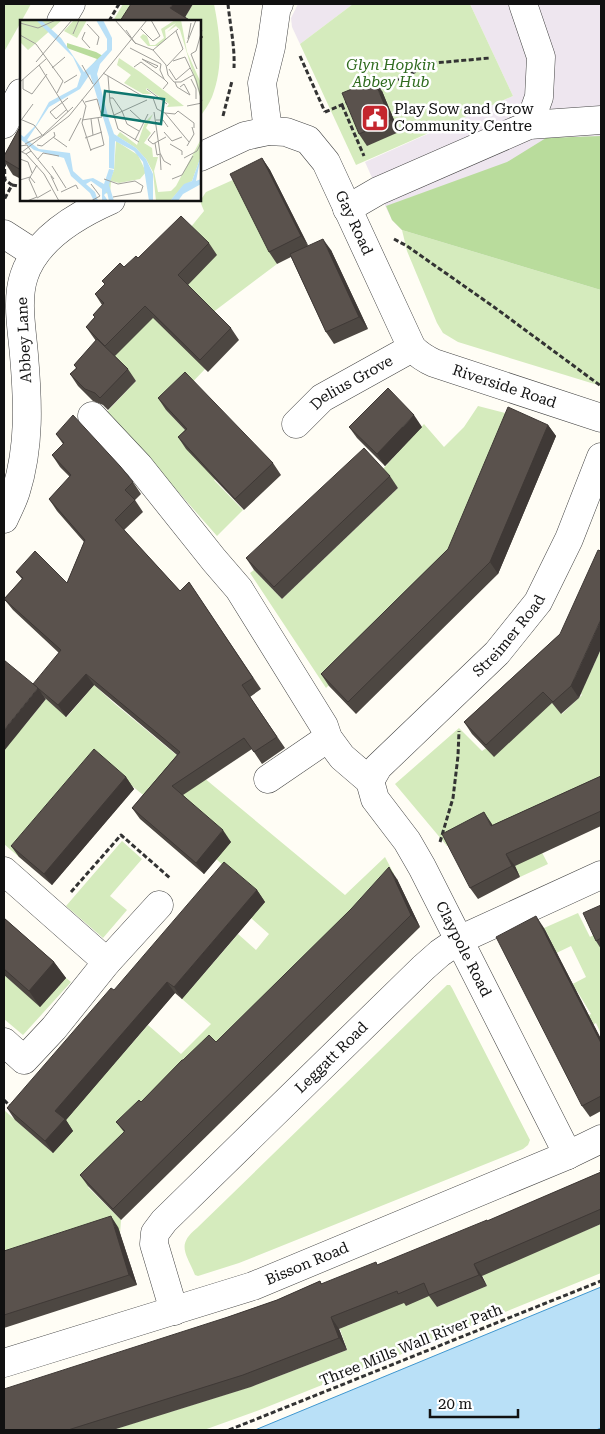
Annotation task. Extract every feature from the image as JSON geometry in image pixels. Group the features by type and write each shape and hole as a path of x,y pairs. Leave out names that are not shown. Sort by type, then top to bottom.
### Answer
{"street":[{"path":"62,20 71,4"},
{"path":"523,4 541,57 539,97 529,125"},
{"path":"212,151 245,136 268,131 262,83 271,47 278,5"},
{"path":"4,124 20,94"},
{"path":"347,209 378,191 529,125 601,120"},
{"name":"Gay Road","path":"268,131 286,132 308,140 326,162 412,348"},
{"name":"Abbey Lane","path":"4,519 16,492 26,447 28,405 20,300 24,276 35,254 47,241 63,228 109,201"},
{"path":"4,234 35,254"},
{"name":"Riverside Road","path":"412,348 424,359 434,363 601,418"},
{"name":"Delius Grove","path":"296,424 322,398 412,348"},
{"path":"92,416 139,466 239,589 324,726 335,748 268,779"},
{"name":"Streimer Road","path":"370,781 378,768 497,654 538,602 569,539 601,457"},
{"name":"Claypole Road","path":"335,748 370,781 375,799 407,841 422,867 568,1155"},
{"path":"4,870 107,962"},
{"name":"Leggatt Road","path":"174,1310 154,1244 155,1233 158,1228 440,953 459,940 601,874"},
{"path":"4,1042 24,1060 54,1028 107,962 159,905"},
{"name":"Bisson Road","path":"4,1364 253,1286 568,1155 601,1139"}],"path":[{"path":"110,20 119,4"},
{"path":"212,151 234,75 235,54 228,4"},
{"path":"299,55 326,117"},
{"path":"374,90 434,63 490,58"},
{"path":"325,112 350,101"},
{"path":"342,105 364,156"},
{"path":"4,154 5,180 12,185 18,186"},
{"path":"4,200 12,185"},
{"path":"392,239 407,246 494,307 601,386"},
{"path":"422,867 442,841 453,798 459,728 446,702"},
{"name":"Three Mills Wall River Path","path":"229,1430 601,1281"}],"shaded area":[{"path":"298,4 353,4 300,44 292,27 291,18"},
{"path":"470,4 601,4 601,290 402,230 392,220 378,191 365,162 513,96"}],"green space":[{"path":"4,4 31,4 22,20 20,20 20,24 4,52"},
{"path":"123,4 142,4 154,20 114,20"},
{"path":"193,4 214,4 220,51 218,74 211,100 201,115 201,20 184,20"},
{"name":"Glyn Hopkin Abbey Hub","path":"353,4 470,4 513,96 356,165 300,44"},
{"path":"601,136 601,290 402,230 392,220 386,206 507,162 546,138"},
{"path":"235,179 277,264 212,313 205,369 166,410 224,471 214,480 243,510 217,536 130,437 103,416 136,381 112,357 190,228 204,211 200,201 206,192"},
{"path":"402,230 601,290 601,386 458,342 443,333 407,251"},
{"path":"478,406 517,416 465,552 326,688 250,573 254,570 282,599 398,488 382,470 424,424 444,447 464,427"},
{"path":"601,649 601,791 537,843 548,864 520,877 514,864 450,845 447,846 395,784 459,728 482,751 552,703 562,714 582,695 558,669 591,671"},
{"path":"94,685 345,895 385,857 394,874 88,1187 121,1220 120,1234 4,1275 4,1110 53,1153 63,1122 148,1025 181,1054 211,1024 182,999 238,934 256,950 269,934 251,918 265,902 216,859 231,842 154,804 102,761 19,857 4,844 4,746 26,724 46,699 67,717"},
{"path":"122,841 142,859 110,896 127,910 103,938 66,906"},
{"path":"578,913 590,937 595,934 601,946 601,1034 596,1023 585,1029 580,1019 591,1014 577,991 567,996 563,989 586,977 571,946 546,958 551,941 544,928"},
{"path":"4,975 40,1006 66,978 71,982 23,1035 4,1019"},
{"path":"447,985 450,985 452,988 530,1140 528,1145 523,1149 239,1263 198,1276 195,1275 185,1250 187,1239 191,1234"},
{"path":"601,1224 601,1273 360,1371 204,1430 113,1430 162,1414 162,1388 170,1412 250,1387 347,1350 339,1326 347,1326 397,1305 389,1286 432,1295 437,1307 487,1286 482,1274"}],"water":[{"path":"601,1287 601,1428 596,1430 255,1430"}],"building":[{"path":"131,4 173,4 170,8 189,20 121,20"},
{"name":"Play Sow and Grow Community Centre","path":"374,80 391,120 359,134 342,93"},
{"path":"20,127 20,169 4,160 4,156"},
{"path":"262,158 301,236 269,252 230,174"},
{"path":"181,216 209,243 178,275 231,328 200,360 145,306 105,346 86,327 95,317 93,315 104,303 95,294 105,284 102,281 120,263 124,267 136,256 138,258"},
{"path":"323,239 359,317 326,332 290,254"},
{"path":"97,339 128,369 100,398 95,393 85,389 70,374 77,368 74,365"},
{"path":"185,372 273,463 235,499 178,437 187,429 158,398"},
{"path":"388,388 414,415 377,454 349,427"},
{"path":"508,407 548,425 490,562 348,702 321,674 448,549"},
{"path":"73,415 133,482 125,490 135,500 115,520 180,591 189,582 253,678 242,685 277,737 254,752 244,738 172,786 223,830 196,863 132,808 180,752 86,674 58,705 33,684 61,650 4,599 23,578 16,572 35,551 67,583 85,540 49,499 71,475 52,455 64,443 56,434"},
{"path":"364,448 390,476 274,587 246,558"},
{"path":"598,550 601,551 601,619 571,686 553,702 543,692 486,745 464,722 560,634"},
{"path":"4,660 38,688 4,730"},
{"path":"94,749 126,777 44,874 11,846"},
{"path":"601,776 601,811 506,854 512,866 470,888 442,834 484,812 491,826"},
{"path":"224,862 257,890 174,987 167,982 55,1111 65,1119 45,1141 7,1108 111,988 114,990"},
{"path":"389,867 411,915 113,1209 80,1175 125,1131 116,1122 139,1100 141,1102 209,1035 216,1042 351,909"},
{"path":"601,905 601,938 596,941 583,913"},
{"path":"536,916 601,1043 601,1096 582,1106 496,937"},
{"path":"4,918 54,962 29,991 4,969"},
{"path":"601,1172 601,1209 474,1264 479,1275 429,1295 424,1283 398,1294 397,1291 331,1317 339,1338 243,1375 68,1430 4,1430 4,1389 228,1317 277,1300 320,1281 321,1284 376,1262 377,1265 487,1221"},
{"path":"111,1216 129,1275 4,1315 4,1251"}],"place":[{"name":"Play Sow and Grow Community Centre","path":"375,118"}]}
